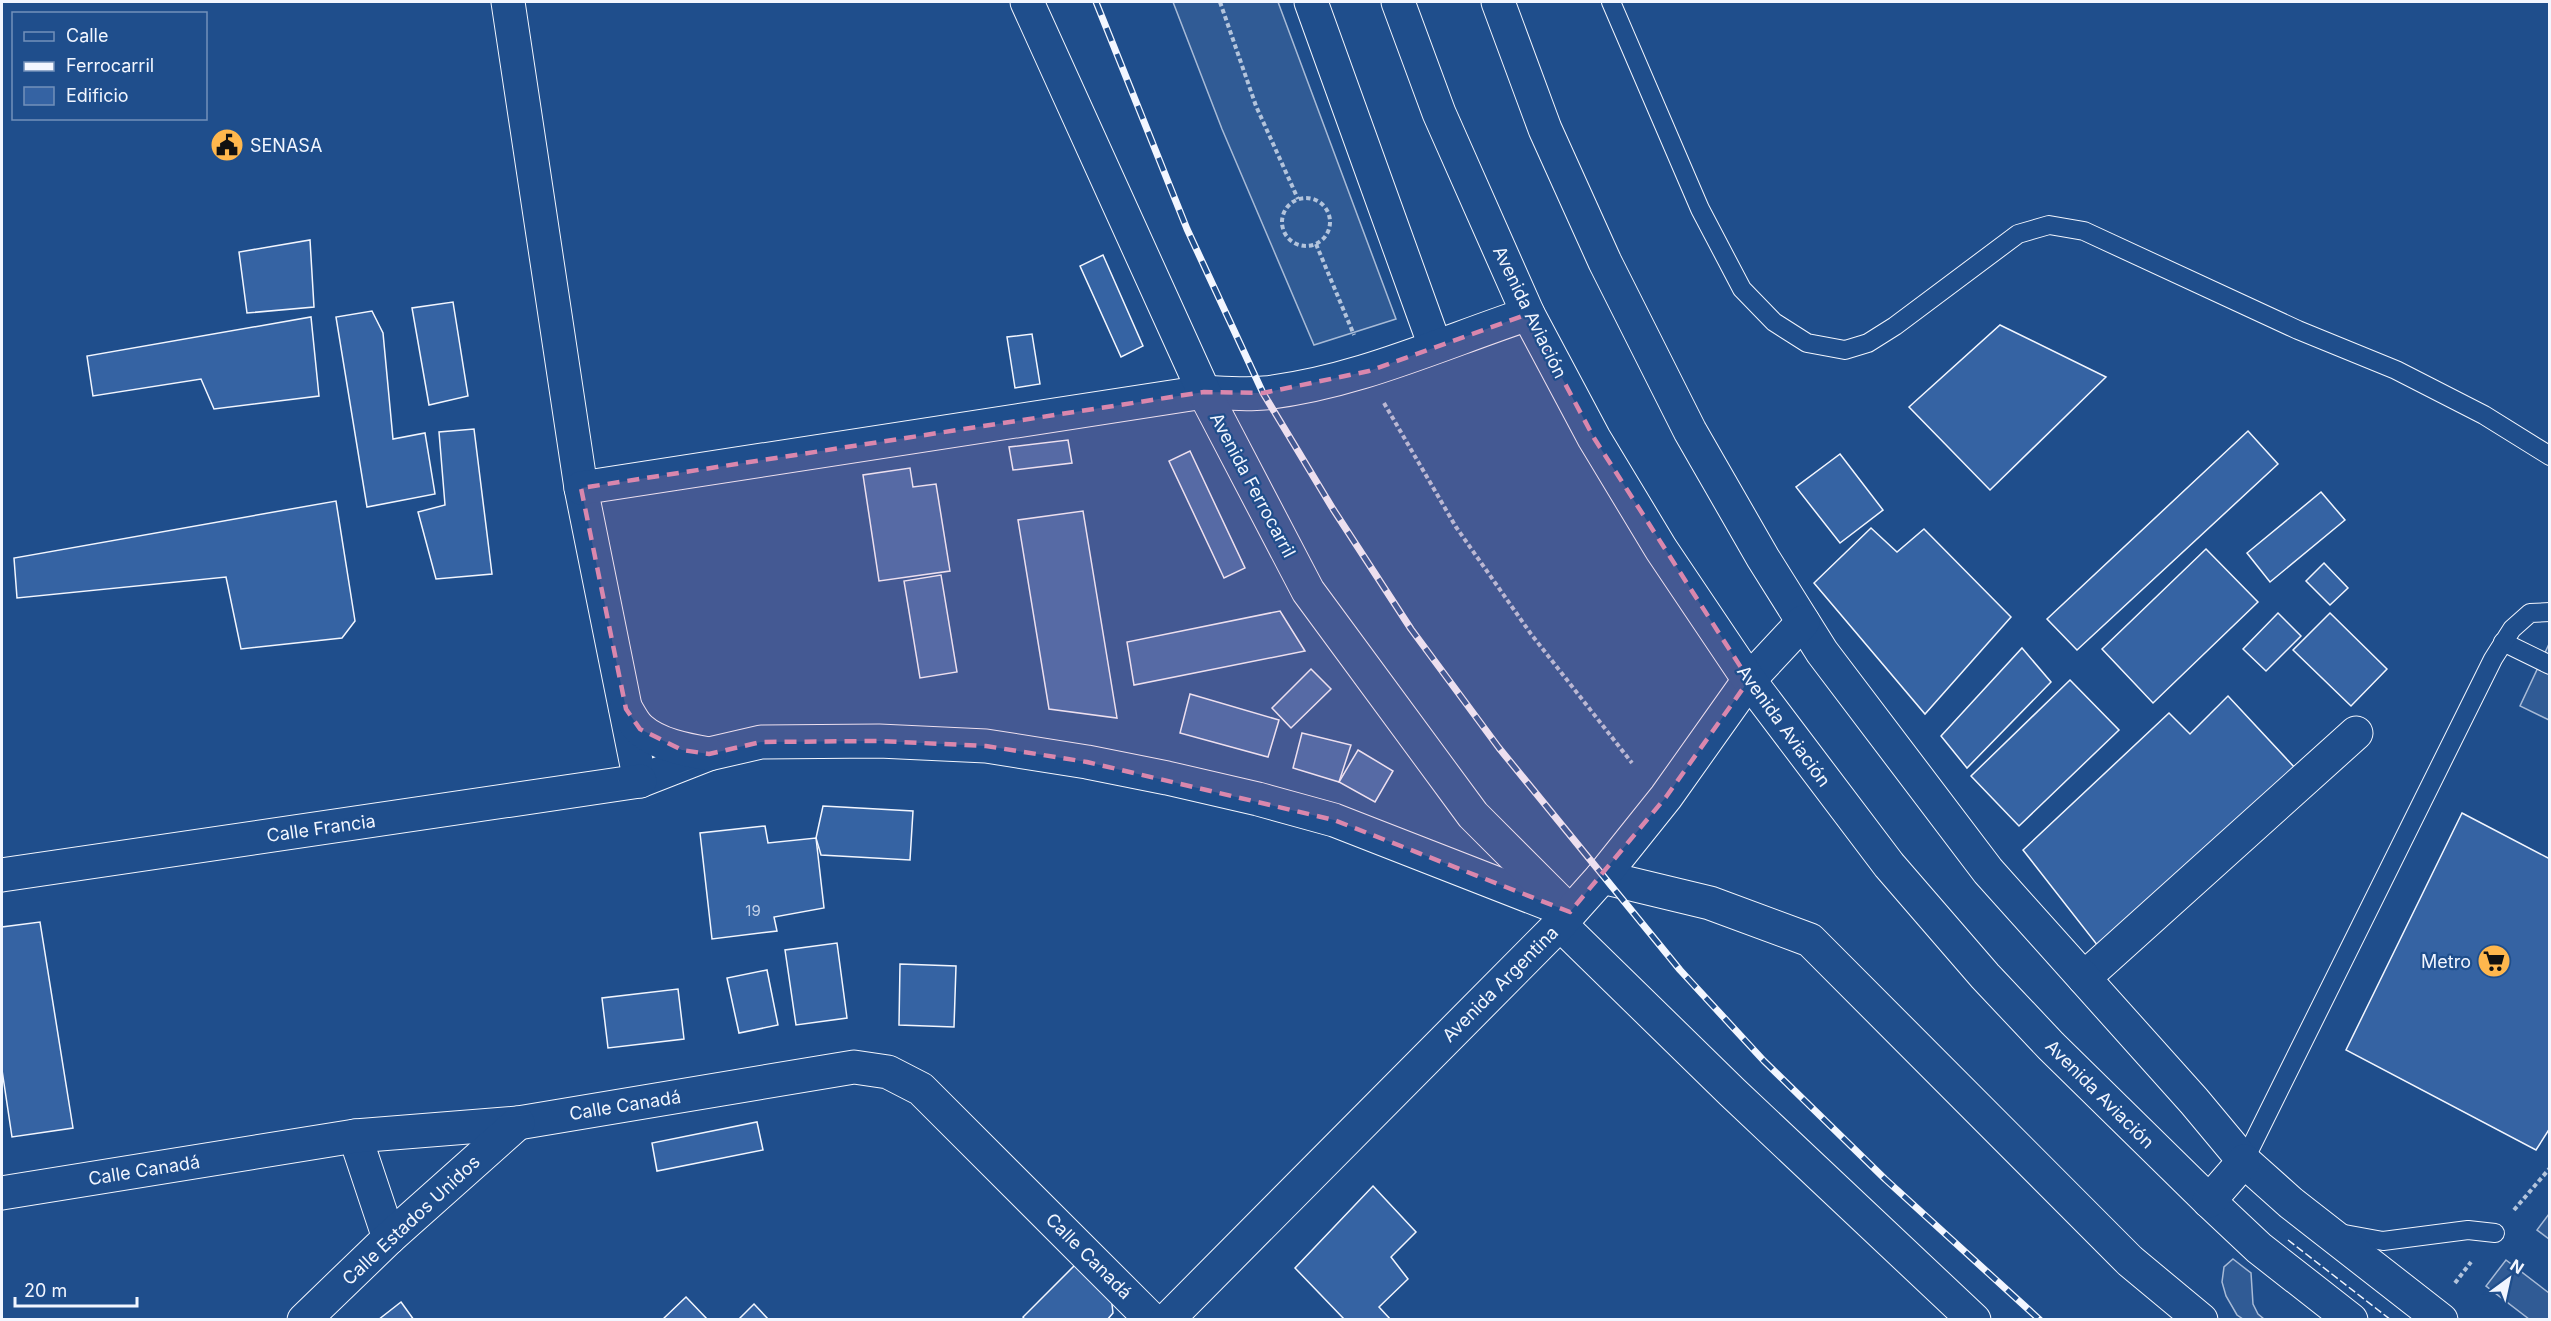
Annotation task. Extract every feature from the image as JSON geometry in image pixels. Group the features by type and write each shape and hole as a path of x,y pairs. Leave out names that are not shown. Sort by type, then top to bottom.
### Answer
{"main road":[{"path":"508,2 527,142 581,488 640,781"},
{"name":"Avenida Ferrocarril","path":"1027,2 1204,392 1308,591 1473,815 1565,918 1732,1092 1974,1320"},
{"path":"1311,2 1435,346"},
{"name":"Avenida Aviación","path":"1398,2 1439,113 1528,314 1594,438 1661,549 1749,680 1846,812 1928,912 2051,1046 2259,1248 2351,1320"},
{"path":"1498,2 1545,129 1605,262 1690,431 1822,652 1988,871 2244,1161 2291,1203 2441,1320"},
{"path":"581,488 1204,392 1263,393 1369,371 1528,314"},
{"name":"Avenida Argentina","path":"1167,1320 1565,918 1602,877 1666,797 1749,680 1803,622"},
{"path":"626,709 640,729 682,750 709,754 761,742 879,741 987,746 1087,762 1258,799 1334,820 1565,918"},
{"path":"2084,978 2356,733"},
{"name":"Calle Francia","path":"2,875 640,781 709,754"},
{"path":"1602,877 1710,903 1810,940 2130,1261 2201,1320"},
{"name":"Calle Canadá","path":"2,1192 355,1136 518,1123 854,1067 888,1072 921,1089 1152,1320"},
{"name":"Calle Estados Unidos","path":"304,1320 389,1238 518,1123"},
{"path":"355,1136 389,1238"},
{"path":"2209,1201 2244,1161"}],"lane":[{"path":"1611,2 1700,209 1742,289 1774,322 1807,343 1845,350 1868,343 1895,326 2018,234 2049,225 2084,231 2298,330 2396,370 2484,416 2550,456"},
{"path":"2244,1161 2503,642 2512,629 2529,613 2550,612"},
{"path":"2503,642 2550,665"},
{"path":"2329,1232 2383,1241 2468,1230 2494,1233"}],"path":[{"path":"1220,2 1256,106 1298,199"},
{"path":"1298,199 1314,199 1327,209 1330,225 1322,240 1316,244 1301,246 1287,238 1283,231 1282,216 1285,208 1298,199"},
{"path":"1316,244 1356,341"},
{"path":"1381,397 1456,527 1531,634 1632,763"},
{"path":"2514,1211 2550,1168"},
{"path":"2450,1289 2471,1262"}],"highlighted area":[{"path":"1528,314 1594,438 1749,680 1666,797 1570,912 1334,820 1087,762 986,746 879,741 761,742 709,754 682,750 640,729 626,709 581,488 1204,392 1263,393 1369,371"}],"shaded area":[{"path":"1173,2 1278,2 1396,319 1314,345 1222,129"},
{"path":"2549,644 2549,720 2520,706"},
{"path":"2549,1214 2549,1239 2537,1230"},
{"path":"2233,1259 2251,1273 2253,1304 2258,1314 2264,1319 2243,1319 2237,1315 2226,1296 2222,1282 2224,1267"},
{"path":"2506,1260 2549,1293 2549,1319 2529,1319 2486,1286"}],"building":[{"path":"310,240 314,307 247,313 239,252"},
{"path":"1103,255 1143,346 1121,357 1080,266"},
{"path":"453,302 468,396 429,405 412,308"},
{"path":"372,311 383,333 393,439 425,433 435,494 367,507 336,317"},
{"path":"311,317 319,396 214,409 201,379 93,396 87,356"},
{"path":"2000,325 2106,377 1990,490 1909,407"},
{"path":"1032,334 1040,384 1015,388 1007,337"},
{"path":"474,429 492,574 436,579 418,512 445,505 439,432"},
{"path":"2248,431 2278,464 2077,650 2047,619"},
{"path":"1068,440 1072,463 1013,470 1009,447"},
{"path":"1190,451 1245,568 1224,578 1169,461"},
{"path":"1840,454 1883,510 1840,543 1796,487"},
{"path":"910,468 913,487 936,484 950,571 879,581 863,475"},
{"path":"2321,492 2345,520 2270,582 2247,553"},
{"path":"336,501 355,621 342,638 241,649 226,577 17,598 14,558"},
{"path":"1083,511 1117,718 1049,709 1018,520"},
{"path":"1871,528 1897,552 1924,529 2011,617 1925,714 1814,583"},
{"path":"2206,549 2258,602 2153,703 2102,649"},
{"path":"2324,563 2348,588 2330,605 2306,581"},
{"path":"941,575 957,672 920,678 904,581"},
{"path":"1280,611 1305,651 1134,685 1127,642"},
{"path":"2278,613 2301,636 2266,671 2243,649"},
{"path":"2330,613 2387,669 2351,706 2293,650"},
{"path":"2022,648 2051,682 1967,768 1941,736"},
{"path":"1311,669 1331,689 1291,728 1272,708"},
{"path":"2070,680 2119,730 2019,826 1971,776"},
{"path":"1190,694 1279,720 1268,757 1180,733"},
{"path":"2228,696 2296,769 2098,946 2023,850 2169,713 2190,734"},
{"path":"1302,733 1351,745 1339,782 1293,768"},
{"path":"1358,750 1393,771 1375,802 1339,782"},
{"path":"823,806 913,811 910,860 821,855 816,838"},
{"path":"2462,813 2550,859 2550,1128 2536,1150 2346,1050"},
{"path":"765,826 768,843 816,838 824,908 774,917 777,931 712,939 700,833"},
{"path":"40,922 73,1128 12,1137 2,1070 2,927"},
{"path":"837,943 847,1018 796,1025 785,950"},
{"path":"900,964 956,966 954,1027 899,1025"},
{"path":"767,970 778,1025 739,1033 727,978"},
{"path":"678,989 684,1039 608,1048 602,998"},
{"path":"757,1122 763,1150 657,1171 652,1143"},
{"path":"1373,1186 1416,1232 1391,1257 1408,1279 1379,1307 1391,1320 1345,1320 1295,1268"},
{"path":"1076,1264 1111,1296 1113,1313 1107,1320 1025,1320 1023,1317"},
{"path":"686,1297 708,1320 662,1320"},
{"path":"401,1302 414,1320 378,1320"},
{"path":"754,1304 769,1320 738,1320"}],"railway":[{"path":"1096,2 1187,229 1263,393 1333,509 1411,629 1499,748 1680,970 1764,1061 1885,1179 2040,1320"}],"fence":[{"path":"2288,1240 2391,1320"}],"place":[{"name":"SENASA","path":"227,145"},
{"name":"Metro","path":"2494,961"}]}
